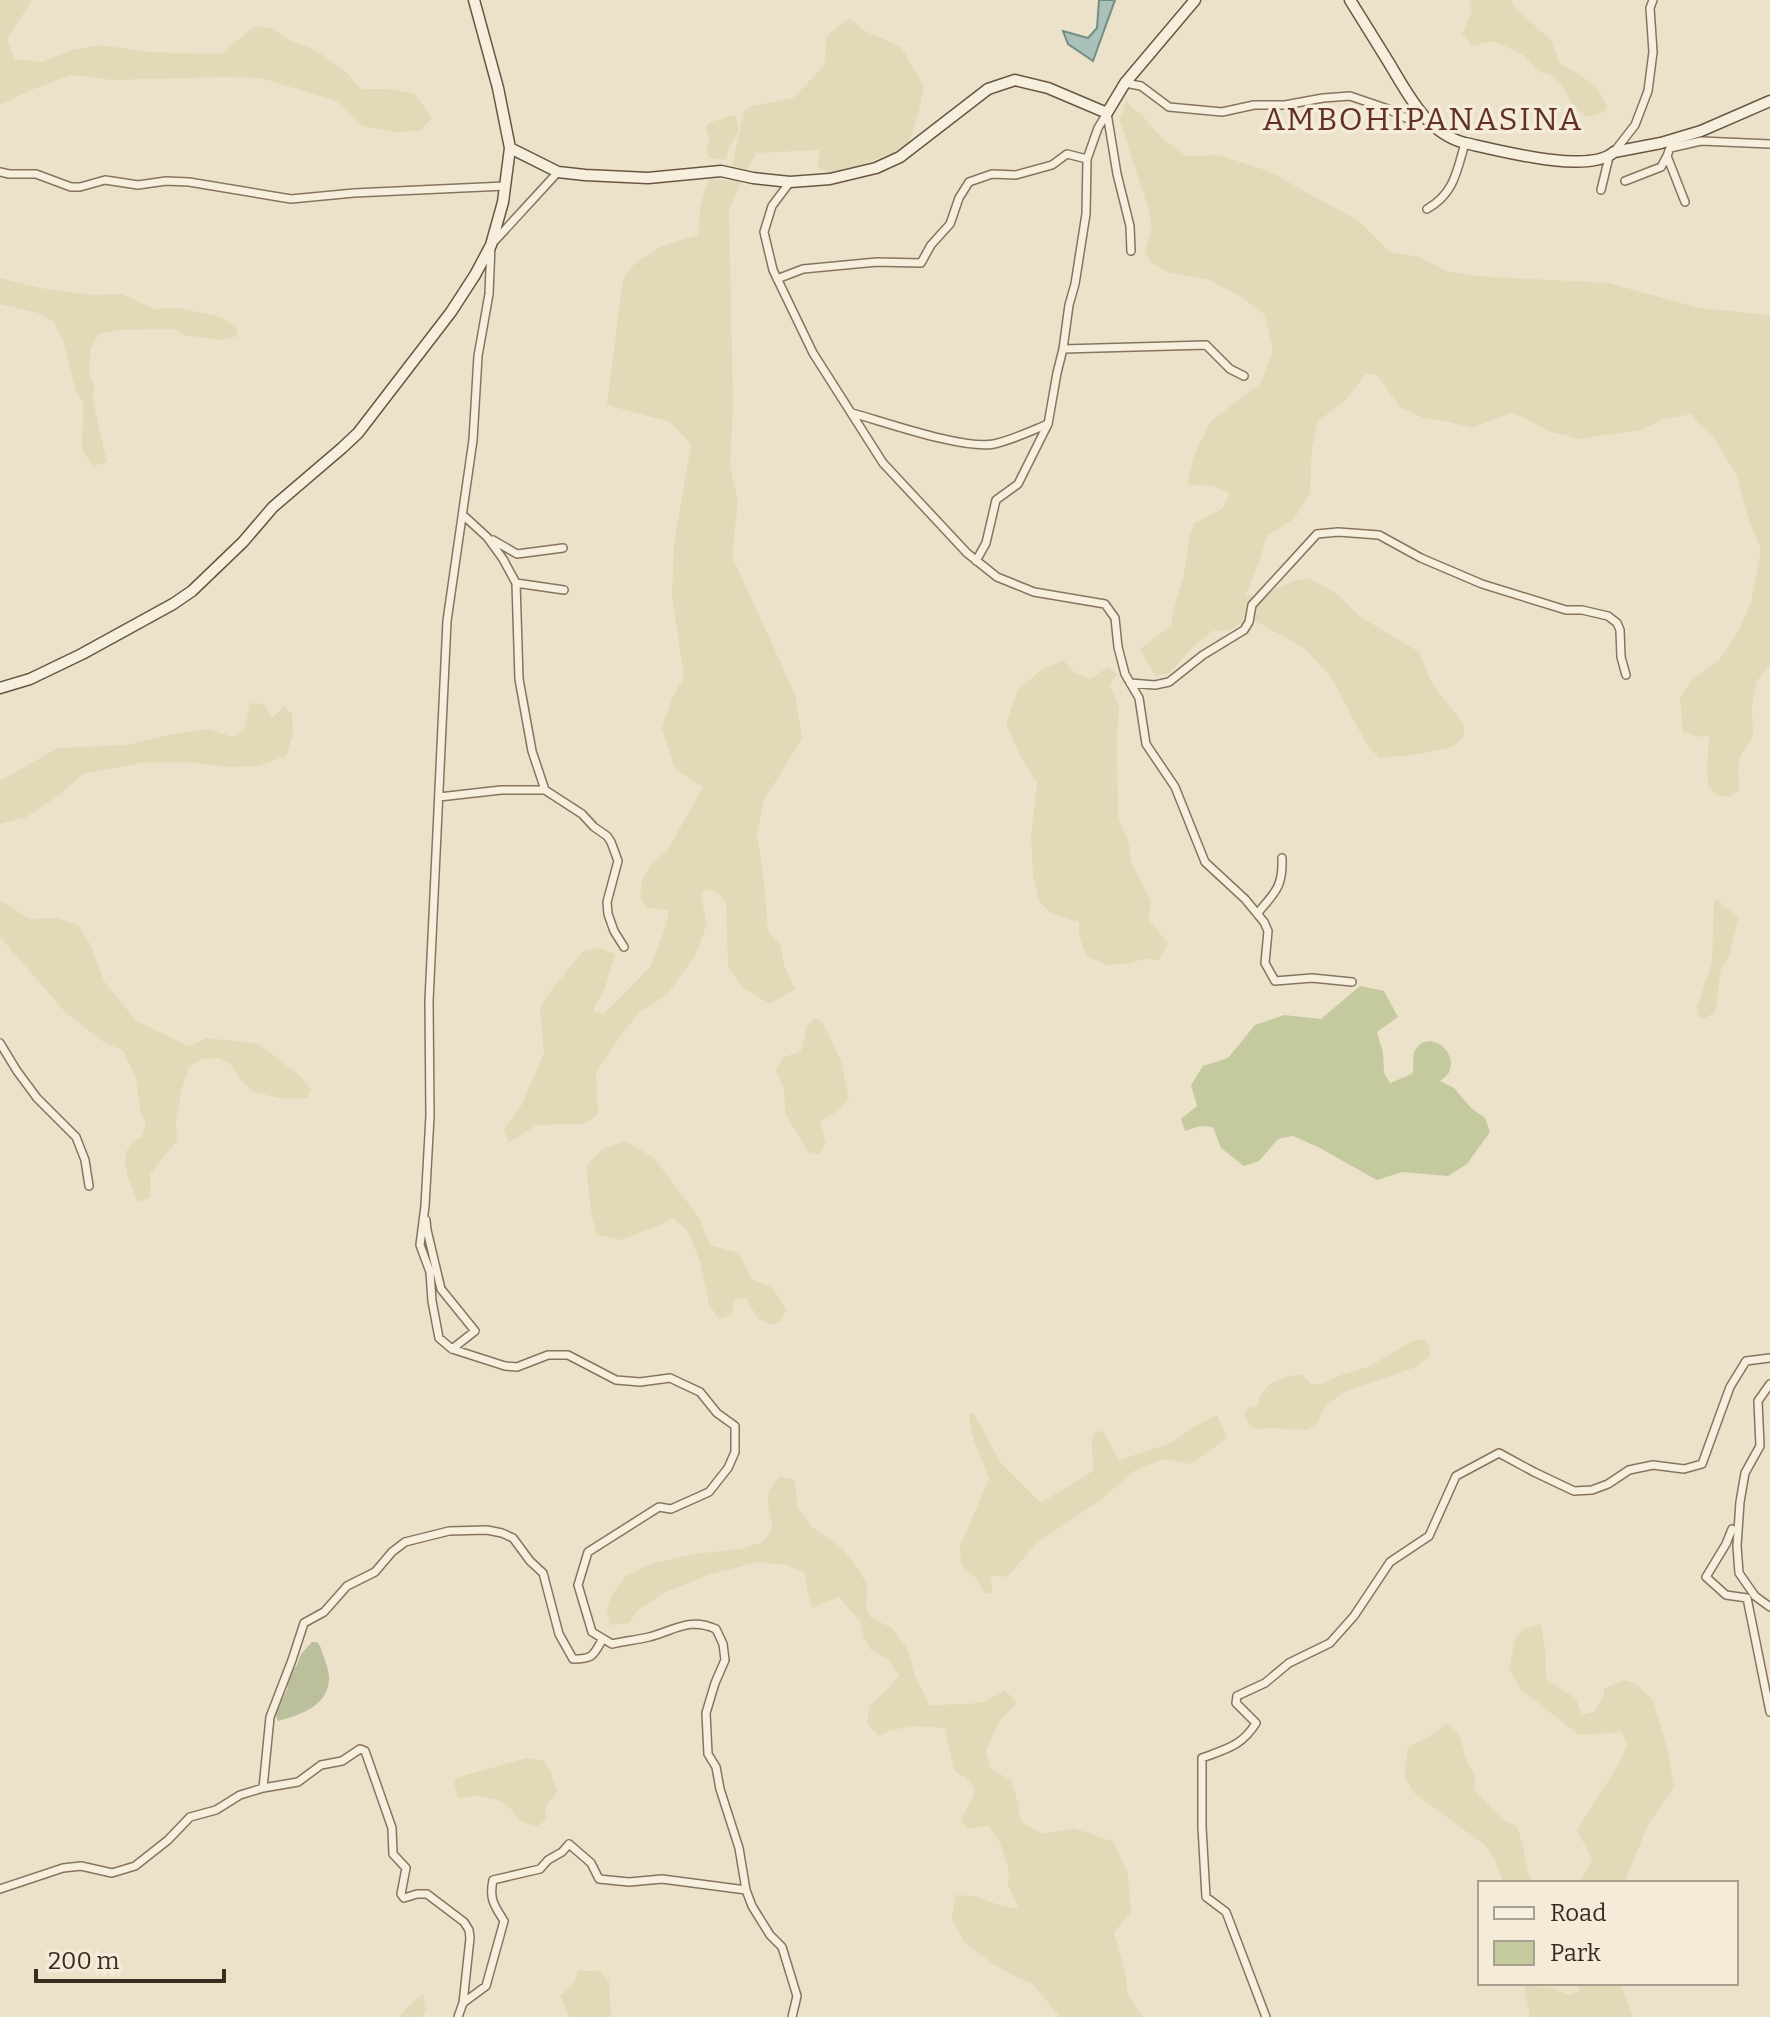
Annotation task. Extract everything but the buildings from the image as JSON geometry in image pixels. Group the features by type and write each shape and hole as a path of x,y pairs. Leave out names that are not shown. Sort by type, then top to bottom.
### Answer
{"street":[{"path":"0,688 30,679 82,654 173,604 200,584 273,507 358,433 451,312 491,245 503,202 510,148 498,88 474,0"},
{"path":"976,561 986,543 996,500 1018,484 1048,424 1086,214 1087,159 1098,128 1125,83 1195,0"},
{"path":"1350,0 1416,108 1434,126 1458,141 1527,157 1587,162 1611,154 1670,148 1701,141 1770,144"},
{"path":"1601,190 1611,154 1635,125 1648,91 1653,52 1650,8 1653,0"},
{"path":"510,148 558,172 648,178 721,171 790,182 830,179 876,168 900,157 988,89 1015,80 1048,88 1107,113"},
{"path":"1125,83 1141,86 1169,107 1222,112 1254,105 1285,105 1350,96 1406,118 1421,113"},
{"path":"1625,181 1661,167 1670,148 1770,101"},
{"path":"1107,113 1130,226 1131,251"},
{"path":"1427,209 1447,194 1465,143"},
{"path":"1670,148 1685,202"},
{"path":"777,279 803,269 877,262 921,263 931,245 950,224 959,198 969,182 992,174 1016,175 1052,165 1067,154 1087,159"},
{"path":"0,172 36,174 71,187 105,180 138,185 189,182 291,199 505,186"},
{"path":"558,172 491,245 489,294 478,356 473,440 447,621 429,1001 430,1116 420,1245 430,1272 439,1338 452,1349 505,1366 517,1367 548,1355 568,1355 616,1380 640,1382 670,1378 700,1392 717,1413 735,1426 735,1452 728,1468 709,1492 671,1509 659,1507 588,1552 578,1585 592,1632 612,1644 651,1637 678,1626 704,1624 716,1629 723,1644 725,1660 706,1713 708,1754 716,1767 752,1906 770,1935 782,1947 797,1996 792,2017"},
{"path":"790,182 772,206 764,232 773,270 813,353 883,463 940,525 997,577 1034,592 1105,604 1115,618 1125,674 1139,698 1146,744 1175,787 1205,862 1245,899 1268,931 1265,963 1275,981 1312,978 1352,982"},
{"path":"1063,349 1206,345 1230,369 1244,376"},
{"path":"852,413 951,440 983,445 996,444 1048,424"},
{"path":"463,515 487,537 516,583 519,679 532,751 545,790"},
{"path":"1130,683 1155,685 1169,682 1203,655 1244,630 1252,605 1317,534 1338,532 1379,535 1421,558 1482,584 1566,610 1608,616 1620,630 1621,657 1626,675"},
{"path":"487,537 517,554 563,548"},
{"path":"516,583 564,590"},
{"path":"439,797 501,790 545,790 582,814 607,836 618,861 607,902 614,931 624,947"},
{"path":"1257,914 1278,889 1282,858"},
{"path":"0,1043 37,1098 76,1137 85,1160 89,1186"},
{"path":"425,1206 427,1230 441,1289 475,1331 452,1349"},
{"path":"1266,2017 1226,1912 1206,1897 1202,1758 1235,1746 1248,1736 1256,1723 1236,1703 1237,1696 1265,1683 1289,1663 1330,1643 1354,1616 1390,1562 1429,1536 1456,1476 1499,1453 1574,1491 1592,1490 1608,1484 1629,1470 1653,1465 1684,1469 1702,1464 1730,1387 1746,1361 1770,1358"},
{"path":"1770,1384 1758,1401 1760,1446 1745,1473 1737,1546 1739,1573 1751,1597 1770,1712"},
{"path":"1732,1529 1706,1577 1726,1595 1751,1597 1770,1607"},
{"path":"263,1788 270,1717 304,1623 324,1612 347,1586 375,1572 405,1542 460,1530 487,1530 513,1538 543,1573 559,1634 573,1659 587,1659 594,1655 602,1640"},
{"path":"0,1889 63,1868 81,1866 112,1873 135,1866 168,1840 190,1817 216,1810 240,1795 298,1782 321,1765 342,1761 360,1749 365,1751 392,1828 393,1854 406,1868 401,1894 404,1898 427,1894 464,1922 469,1930 463,2003 458,2017"},
{"path":"463,2003 486,1986 504,1921 490,1894 493,1880 540,1869 569,1844 591,1863 599,1879 629,1882 662,1879 746,1890"}],"shaded area":[{"path":"0,0 32,0 7,39 14,59 41,62 72,50 100,45 149,52 221,54 255,26 272,28 289,40 315,50 346,72 361,89 414,93 432,118 420,131 394,132 362,126 336,101 261,78 112,80 72,75 0,105"},
{"path":"1469,0 1511,0 1516,9 1551,40 1560,64 1598,89 1607,106 1604,112 1588,117 1584,115 1559,82 1550,74 1539,72 1523,55 1494,41 1472,46 1462,34 1472,11"},
{"path":"849,18 865,31 901,47 924,86 907,148 836,174 818,168 819,150 756,153 746,172 732,168 744,111 753,106 793,98 824,66 827,36"},
{"path":"1126,99 1162,138 1186,156 1219,155 1268,171 1359,221 1390,252 1420,257 1446,271 1475,276 1608,283 1700,308 1770,315 1770,665 1756,682 1752,708 1753,737 1740,757 1740,790 1729,797 1718,796 1708,786 1709,735 1699,737 1683,732 1680,698 1691,681 1720,659 1738,632 1751,603 1761,549 1750,524 1736,474 1712,435 1699,425 1692,414 1664,419 1641,430 1579,439 1548,431 1510,413 1472,428 1423,418 1400,407 1377,375 1366,374 1345,401 1318,421 1312,447 1310,493 1294,519 1267,536 1245,596 1264,595 1293,581 1309,578 1337,594 1359,616 1419,652 1432,684 1464,724 1464,736 1453,747 1379,758 1367,745 1331,677 1305,649 1248,619 1231,630 1212,631 1170,673 1155,676 1140,649 1171,625 1194,523 1222,509 1230,493 1213,486 1187,484 1195,453 1211,421 1260,384 1273,350 1264,314 1240,296 1209,280 1170,273 1151,263 1145,252 1152,228 1149,211 1119,118"},
{"path":"735,115 739,131 729,147 726,160 709,158 706,127 711,122"},
{"path":"709,179 742,181 729,210 733,407 730,467 738,502 732,556 795,694 802,739 764,800 757,834 768,932 781,945 784,965 795,989 770,1004 743,988 728,967 726,903 717,892 704,889 701,896 707,924 696,954 667,995 641,1011 596,1072 598,1114 584,1124 537,1125 508,1143 504,1129 521,1106 544,1053 540,1007 553,988 583,951 599,948 615,954 605,988 593,1011 603,1015 650,967 669,910 647,908 640,898 642,880 652,863 667,851 703,787 675,769 662,729 672,698 684,677 672,596 674,544 691,445 670,422 607,405 623,279 636,262 662,246 698,235 700,208"},
{"path":"0,278 40,288 93,295 122,294 154,309 178,308 221,317 237,329 238,336 219,340 184,335 173,329 117,330 99,334 91,348 89,371 107,462 93,466 82,450 83,403 76,391 63,340 53,321 38,313 0,304"},
{"path":"1063,660 1075,673 1090,679 1108,667 1117,674 1110,686 1119,707 1118,816 1129,844 1131,861 1151,901 1148,919 1168,943 1159,961 1148,958 1107,965 1086,956 1079,935 1079,922 1052,914 1039,902 1033,877 1031,835 1037,783 1020,756 1006,724 1017,691 1041,670"},
{"path":"250,703 264,704 272,718 284,706 292,714 293,735 286,756 258,766 141,763 83,774 27,817 0,824 0,781 58,748 126,745 208,729 233,737 245,727"},
{"path":"0,900 30,919 57,918 78,925 90,944 104,981 136,1021 189,1046 207,1038 259,1044 300,1076 311,1089 307,1098 282,1099 254,1092 230,1064 218,1058 203,1059 189,1067 176,1118 177,1141 150,1174 151,1197 138,1202 125,1163 126,1152 132,1142 142,1137 146,1124 140,1111 136,1078 123,1050 106,1044 65,1012 0,937"},
{"path":"1714,900 1720,901 1738,916 1738,920 1729,957 1721,968 1716,1009 1703,1019 1697,1007 1712,963"},
{"path":"815,1018 823,1023 841,1061 849,1099 838,1111 820,1121 826,1143 819,1154 808,1152 785,1113 784,1089 776,1070 782,1058 801,1051 807,1025"},
{"path":"625,1141 654,1158 700,1219 710,1245 739,1253 752,1279 773,1288 786,1310 781,1321 773,1325 758,1319 746,1298 735,1299 732,1315 719,1319 709,1304 700,1262 688,1231 673,1218 621,1240 597,1235 586,1166 602,1149"},
{"path":"1415,1340 1424,1340 1428,1344 1430,1356 1416,1367 1344,1392 1326,1406 1317,1423 1307,1430 1256,1429 1251,1427 1244,1414 1248,1408 1258,1406 1260,1395 1270,1384 1285,1377 1301,1374 1311,1384 1321,1384 1368,1367"},
{"path":"970,1412 1001,1463 1041,1503 1093,1471 1092,1442 1095,1432 1103,1431 1119,1460 1171,1443 1217,1415 1227,1438 1191,1464 1163,1459 1132,1472 1102,1499 1038,1542 1007,1577 991,1575 992,1593 985,1593 974,1576 961,1565 960,1546 989,1479 972,1435"},
{"path":"779,1476 795,1480 797,1506 811,1526 842,1548 859,1570 868,1587 866,1606 870,1617 892,1628 908,1650 915,1676 930,1705 987,1701 1005,1690 1017,1703 999,1722 986,1751 991,1769 1011,1780 1021,1822 1043,1834 1074,1828 1114,1842 1128,1874 1131,1913 1114,1932 1127,1993 1143,2017 1060,2017 1032,1983 990,1962 964,1942 952,1919 955,1895 975,1896 1019,1909 1008,1885 1009,1870 1000,1843 989,1826 967,1829 961,1819 975,1788 954,1771 945,1728 916,1726 891,1730 878,1736 867,1723 870,1705 899,1675 887,1659 871,1650 860,1621 839,1597 812,1608 805,1573 787,1565 758,1562 708,1575 666,1592 638,1610 629,1623 610,1625 607,1611 611,1596 626,1576 650,1564 695,1554 740,1549 763,1542 773,1528 768,1506 769,1491"},
{"path":"1541,1624 1546,1679 1576,1699 1582,1715 1594,1712 1605,1688 1624,1680 1635,1683 1653,1700 1668,1751 1674,1787 1648,1825 1625,1881 1581,1881 1592,1859 1577,1830 1620,1762 1627,1745 1622,1732 1579,1735 1520,1689 1509,1669 1515,1639 1526,1628"},
{"path":"1448,1723 1459,1734 1475,1777 1474,1790 1503,1820 1517,1826 1529,1876 1533,1881 1502,1881 1486,1846 1414,1793 1404,1776 1408,1746 1425,1739"},
{"path":"527,1758 544,1761 557,1791 547,1804 547,1820 537,1826 522,1822 498,1800 476,1795 458,1799 455,1778"},
{"path":"578,1971 599,1971 609,1981 611,2017 570,2017 560,1996 575,1982"},
{"path":"1576,1985 1621,1985 1633,2017 1530,2017 1524,1986 1550,1987 1570,1995 1580,1991"},
{"path":"423,1994 426,2011 421,2017 399,2017 408,2006"}],"green space":[{"path":"1360,986 1384,991 1398,1017 1377,1032 1384,1073 1390,1083 1412,1074 1415,1051 1422,1043 1435,1042 1450,1057 1449,1073 1440,1081 1454,1088 1471,1108 1485,1118 1490,1132 1467,1164 1448,1176 1402,1172 1377,1180 1293,1136 1278,1139 1259,1161 1244,1166 1221,1148 1213,1127 1200,1126 1185,1131 1181,1119 1197,1106 1191,1085 1203,1066 1228,1058 1255,1025 1284,1015 1321,1019"},
{"path":"312,1642 320,1646 326,1662 328,1687 312,1707 278,1721 275,1714 287,1690 290,1674"}],"water":[{"path":"1099,0 1115,0 1093,61 1068,44 1063,31 1088,38 1097,28"}],"district":[{"name":"AMBOHIPANASINA","path":"1423,119"}]}
